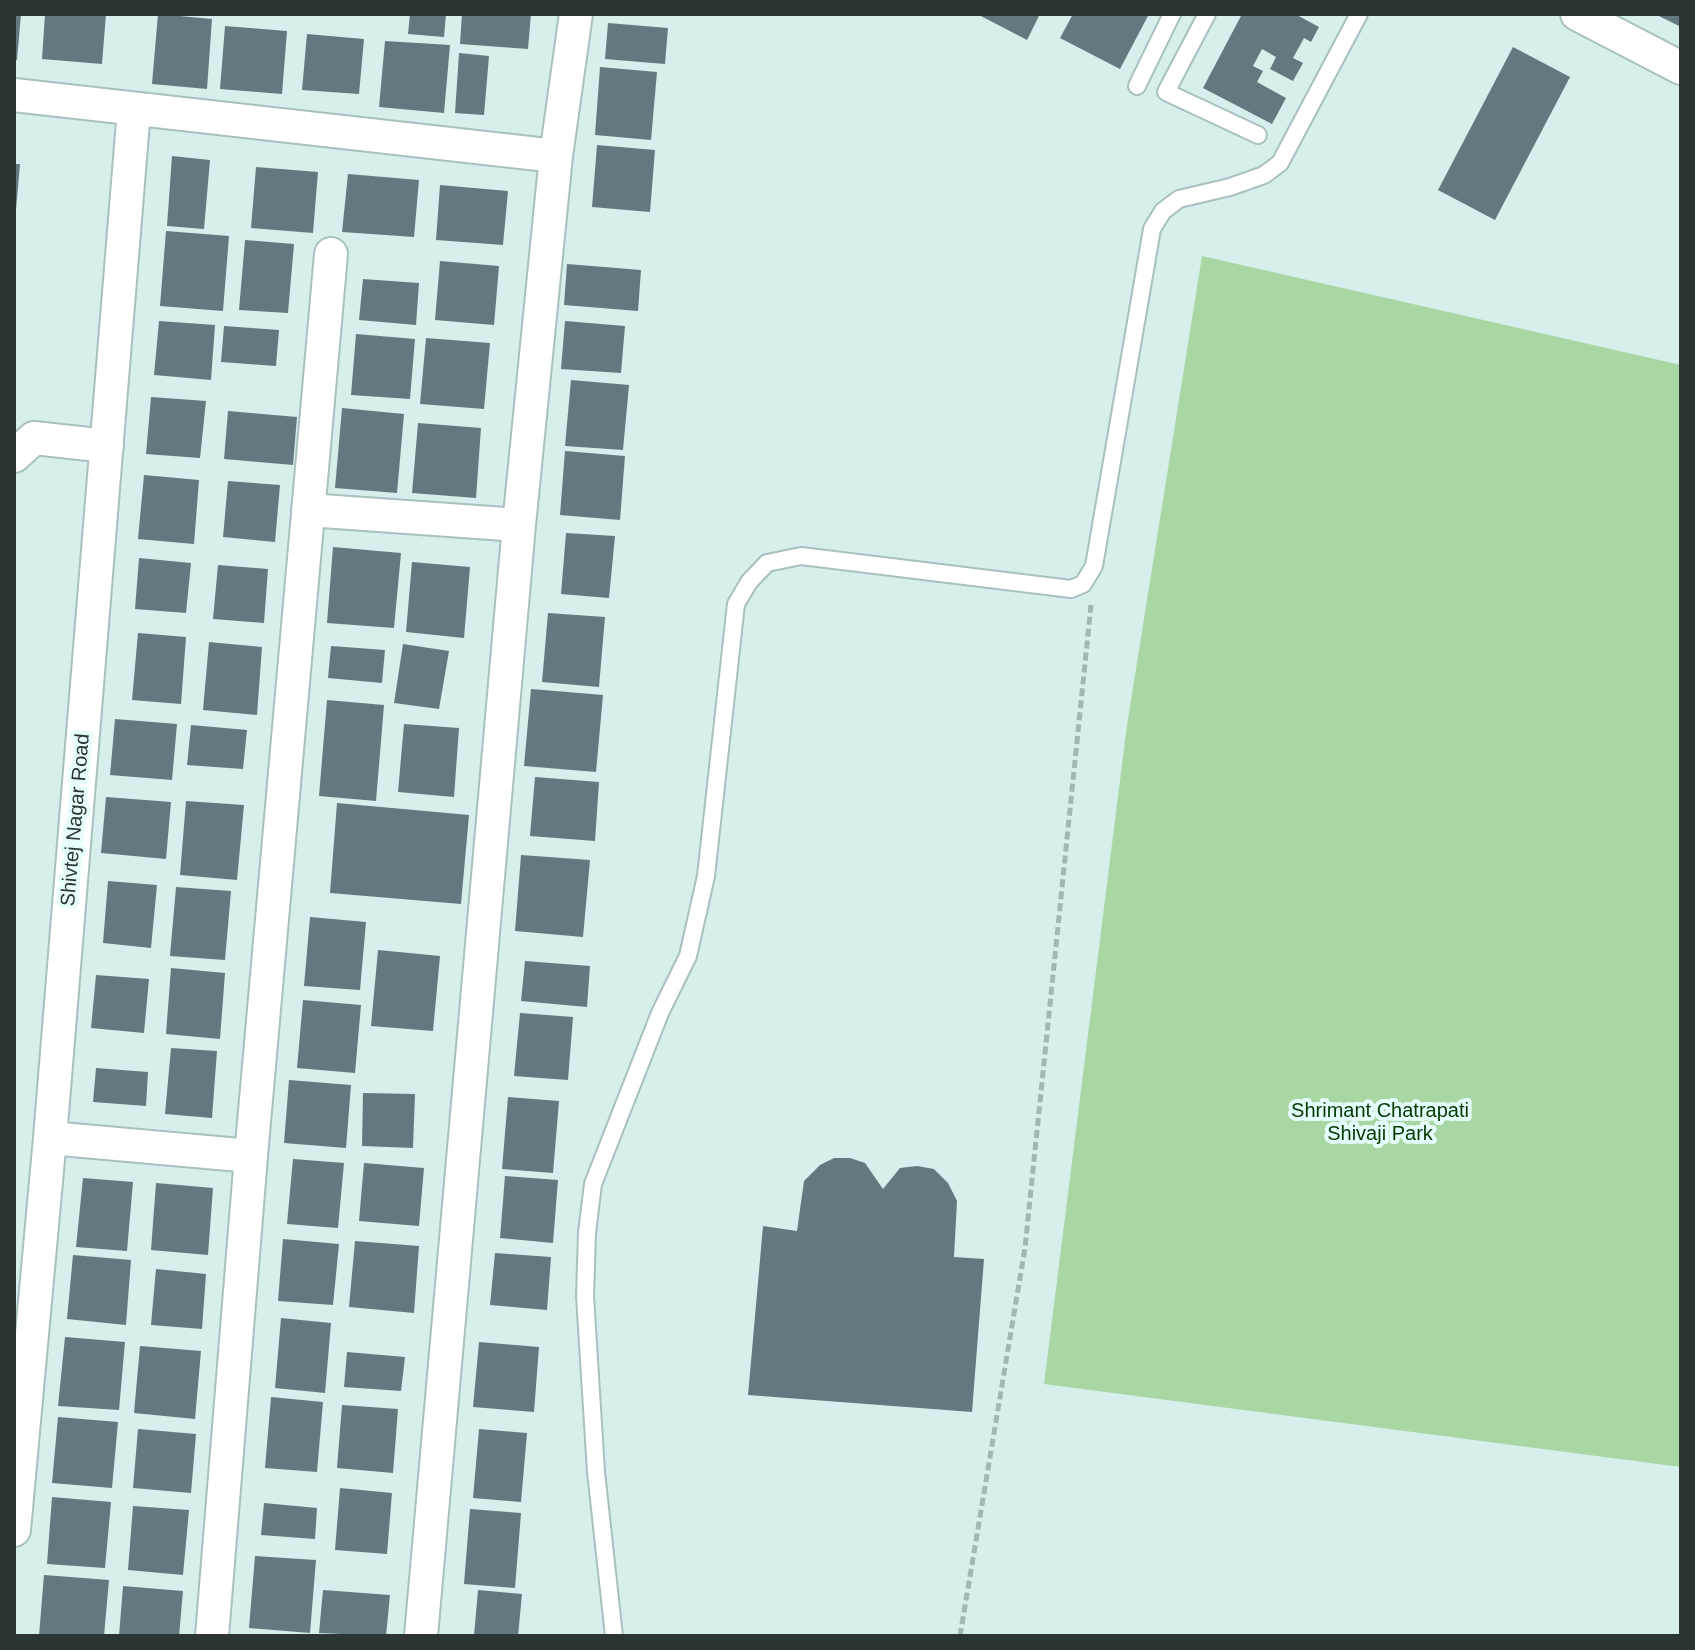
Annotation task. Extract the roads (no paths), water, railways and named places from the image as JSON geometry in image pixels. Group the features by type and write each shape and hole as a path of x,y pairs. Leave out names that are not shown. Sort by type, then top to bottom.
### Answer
{"street":[{"path":"421,1636 519,525 556,156 576,14"},
{"path":"1577,14 1681,68"},
{"path":"14,95 556,156"},
{"name":"Shivtej Nagar Road","path":"14,1530 50,1138 134,109"},
{"path":"212,1636 331,254"},
{"path":"14,456 34,438 107,446"},
{"path":"308,510 519,525"},
{"path":"50,1138 251,1156"}],"lane":[{"path":"1137,86 1172,14"},
{"path":"1207,14 1166,92 1258,135"},
{"path":"614,1636 596,1472 585,1296 587,1233 593,1184 660,1013 688,956 706,876 736,604 749,582 767,563 801,556 1071,589 1083,584 1094,566 1152,229 1163,211 1179,199 1264,175 1280,163 1359,14"}],"park label":[{"name":"Shrimant Chatrapati Shivaji Park","path":"1380,1122"}]}
